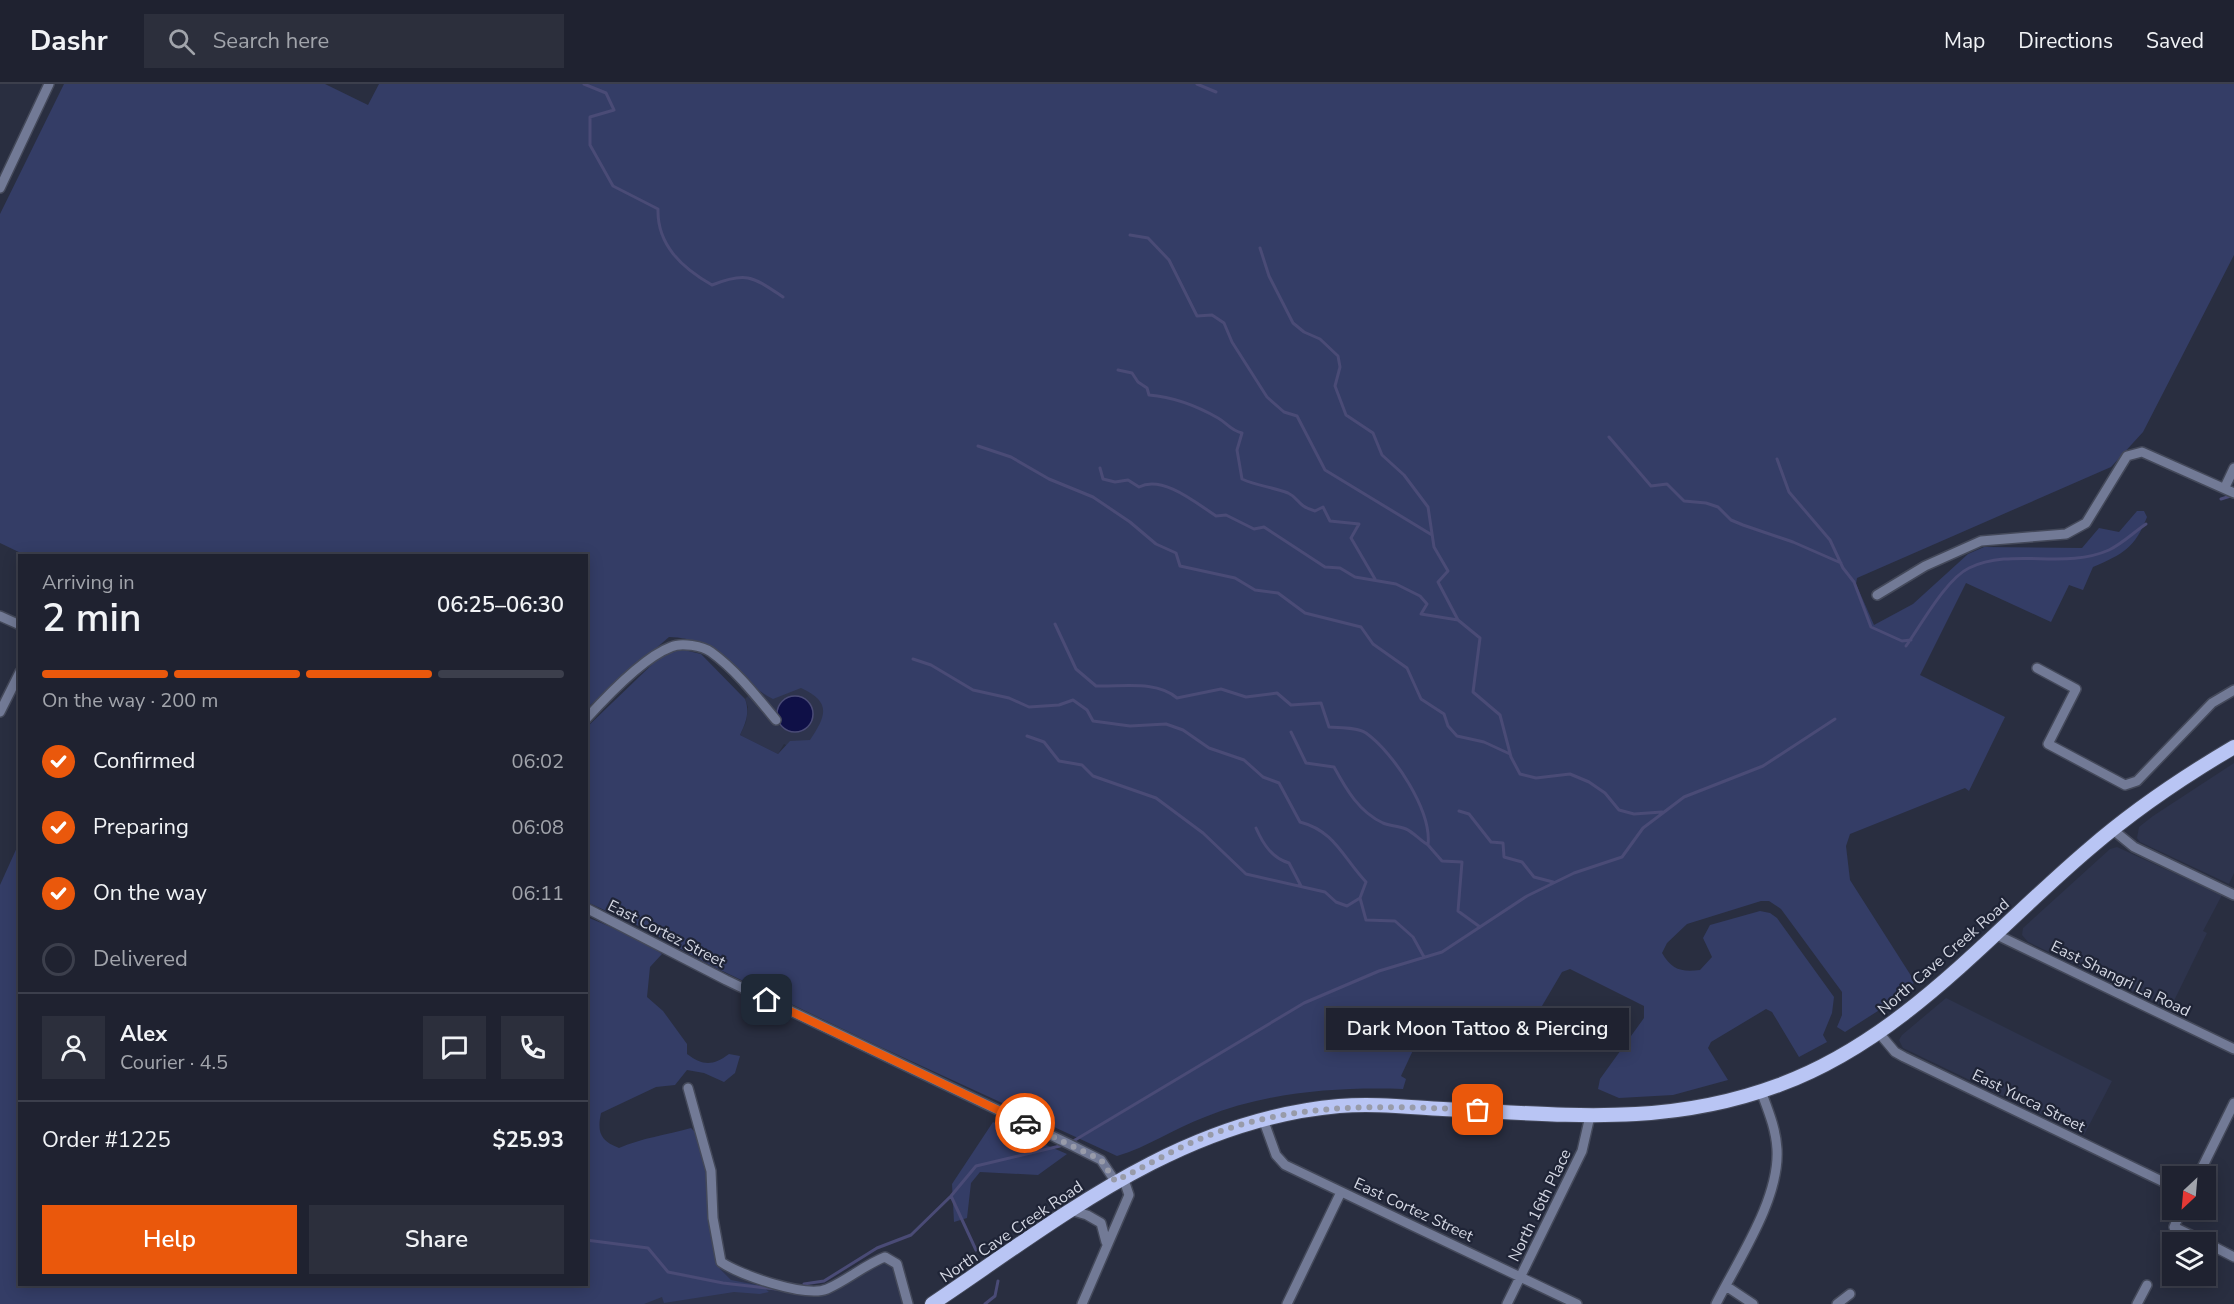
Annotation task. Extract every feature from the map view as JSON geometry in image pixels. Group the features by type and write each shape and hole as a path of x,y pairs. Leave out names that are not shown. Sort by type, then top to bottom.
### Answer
{"main road":[{"name":"North Cave Creek Road","path":"932,1304 1119,1179 1208,1135 1263,1119 1309,1110 1376,1105 1590,1116 1673,1113 1761,1091 1809,1072 1879,1033 1926,996 2112,829 2175,783 2234,747"}],"street":[{"path":"0,188 49,84"},
{"path":"1877,595 1925,566 1981,541 2066,534 2086,523 2127,456 2134,452 2142,452 2186,473 2225,487 2234,493"},
{"path":"2225,487 2234,468"},
{"path":"0,616 18,624"},
{"path":"588,717 651,659 671,646 682,645 710,651 754,693 776,720"},
{"path":"2037,668 2076,689 2048,744 2117,783 2131,785 2212,704 2233,694"},
{"path":"0,712 18,676"},
{"path":"2112,829 2134,847 2234,895"},
{"name":"East Cortez Street","path":"588,909 726,980 1101,1160 1119,1179"},
{"name":"East Shangri La Road","path":"1995,934 2234,1049"},
{"name":"East Yucca Street","path":"1879,1033 1895,1052 1904,1057 2162,1181"},
{"path":"688,1088 712,1178 713,1218 721,1262 752,1278 815,1293 829,1288 871,1262 885,1257 897,1264 908,1304"},
{"path":"1716,1304 1768,1200 1776,1171 1775,1135 1761,1091"},
{"path":"2203,1166 2233,1109"},
{"name":"North 16th Place","path":"1507,1304 1582,1151 1590,1116"},
{"name":"East Cortez Street","path":"1263,1119 1268,1137 1281,1161 1341,1192 1577,1304"},
{"path":"1082,1304 1129,1195 1119,1179"},
{"path":"1287,1304 1341,1192"},
{"path":"1070,1210 1087,1215 1101,1223 1106,1245"},
{"path":"2177,1220 2174,1227 2184,1232"},
{"path":"2216,1248 2234,1257"},
{"path":"2137,1304 2147,1285"},
{"path":"1726,1286 1753,1304"},
{"path":"1837,1304 1850,1294"}],"shaded area":[{"path":"64,84 325,84 368,105 379,84 2234,84 2234,255 2143,432 2111,467 1857,578 1856,584 1874,625 1913,604 1968,554 1984,547 2082,548 2099,528 2119,532 2137,511 2144,511 2147,517 2138,536 2127,549 2093,567 2083,590 2069,585 2051,622 1966,583 1920,675 2005,717 1969,791 1965,788 1850,834 1846,846 1850,880 1915,982 1892,1002 1845,1032 1837,1027 1842,1015 1842,992 1781,909 1769,901 1761,901 1687,924 1667,943 1662,953 1669,963 1678,969 1700,970 1712,957 1703,938 1710,925 1760,911 1770,913 1777,918 1834,997 1832,1013 1823,1035 1827,1042 1799,1057 1772,1012 1766,1009 1711,1042 1708,1048 1728,1080 1673,1095 1619,1098 1598,1089 1600,1079 1644,1018 1644,1006 1570,969 1562,972 1522,1040 1510,1047 1437,1011 1429,1016 1401,1076 1406,1079 1403,1089 1327,1090 1253,1102 1205,1117 1140,1148 1117,1156 874,1044 708,964 643,928 588,902 588,726 665,652 684,650 701,654 745,699 747,717 740,735 778,754 790,741 810,740 820,724 823,710 818,699 801,688 773,699 746,680 714,651 687,639 669,637 588,707 588,554 23,554 0,543 0,214"},
{"path":"812,669 848,711 825,765 784,744 778,754 740,735 746,722 748,707 745,699 752,692"},
{"path":"795,696 807,702 813,714 807,726 795,732 783,726 777,714 783,702"},
{"path":"2234,763 2234,873 2229,884 2140,842 2137,838 2139,827"},
{"path":"18,845 18,1286 588,1286 588,917 642,940 662,954 650,967 647,997 663,1011 687,1044 687,1054 698,1061 708,1063 718,1061 729,1054 740,1056 735,1073 724,1082 704,1073 687,1070 675,1085 656,1087 601,1113 599,1126 601,1135 619,1148 691,1128 699,1136 711,1186 708,1212 720,1269 731,1280 762,1286 769,1292 760,1294 734,1292 664,1303 662,1297 644,1304 0,1304 0,885"},
{"path":"2117,847 2222,895 2203,931 2207,933 2170,1009 2028,942 2022,935 2023,928 2110,849"},
{"path":"1946,998 2112,1081 2084,1135 1903,1048 1899,1040 1902,1035"},
{"path":"993,1122 1067,1154 1038,1175 980,1172 971,1183 967,1218 954,1222 952,1184"},
{"path":"883,1259 895,1265 905,1304 629,1304 710,1274 719,1266 750,1282 813,1297 827,1292"}],"waterway":[{"path":"584,84 606,93 614,110 590,117 590,145 613,186 658,209 662,234 681,263 712,285 734,278 749,278 783,297"},
{"path":"1197,84 1216,92"},
{"path":"1130,235 1148,238 1169,260 1197,316 1212,315 1224,323 1232,342 1267,397 1284,412 1297,416 1325,470 1432,535"},
{"path":"1260,248 1269,276 1293,323 1304,332 1320,339 1338,356 1340,367 1335,386 1346,415 1373,433 1382,455 1404,475 1428,507 1434,547 1448,571 1438,582 1458,620 1480,638 1473,692 1500,715 1511,757 1520,774 1536,778 1570,774 1589,782 1605,793 1619,810 1634,814 1662,812"},
{"path":"1118,370 1132,373 1138,382 1147,388 1149,395 1193,406 1242,433 1237,450 1242,479 1288,493 1309,509 1315,511 1323,507 1330,521 1359,524 1351,538 1375,579"},
{"path":"1609,437 1651,486 1667,484 1684,501 1706,503 1718,507 1731,520 1793,542 1841,563"},
{"path":"978,446 1011,457 1049,479 1093,497 1130,522 1156,544 1176,553 1180,566 1235,578 1255,590 1278,593 1305,613 1361,627 1373,644 1407,668 1421,699 1444,714 1448,726 1457,736 1484,742 1510,754"},
{"path":"1777,459 1789,492 1830,540 1843,568 1854,582 1871,627 1902,641 1911,640"},
{"path":"1100,468 1103,479 1115,482 1128,480 1139,487 1148,484 1169,487 1216,516 1226,515 1254,529 1264,527 1325,567 1340,568 1355,577 1396,584 1420,596 1427,604 1421,614 1458,620"},
{"path":"2221,499 2234,495"},
{"path":"1906,646 1943,592 1969,568 2003,559 2057,559 2092,556 2109,550 2146,524"},
{"path":"1055,624 1076,669 1096,686 1149,687 1169,692 1177,698 1221,689 1246,697 1277,693 1291,705 1321,703 1329,727 1353,729 1366,733 1377,742 1399,768 1418,800 1428,831 1428,845 1442,861 1462,862 1458,911 1480,927"},
{"path":"913,659 931,665 973,690 1009,698 1029,707 1059,705 1073,700 1087,710 1093,721 1130,726 1166,724 1183,730 1209,748 1244,760 1263,777 1279,783 1300,822 1322,832 1338,846 1366,882 1360,898 1366,920 1395,921 1413,937 1424,957"},
{"path":"1070,1143 1304,1003 1379,971 1442,952 1527,896 1574,873 1622,857 1643,828 1684,797 1763,766 1835,719"},
{"path":"1291,732 1306,763 1334,767 1348,791 1367,813 1383,823 1409,830 1428,845"},
{"path":"1027,736 1044,742 1059,761 1082,765 1093,776 1156,798 1203,833 1246,874 1325,892 1336,902 1347,906 1360,898"},
{"path":"1459,811 1469,814 1491,842 1503,843 1504,857 1522,862 1534,877 1553,882"},
{"path":"1256,828 1269,850 1278,858 1289,863 1301,886"},
{"path":"804,1284 824,1281 877,1248 911,1235 951,1196 976,1166 1064,1145"},
{"path":"951,1196 976,1250"},
{"path":"588,1240 648,1248 668,1272 723,1283 776,1289"},
{"path":"985,1304 995,1296 998,1281"}],"way so far":[{"path":"1025,1123 1101,1160 1115,1181 1208,1135 1282,1114 1339,1106 1376,1105 1478,1110"}],"place":[{"name":"Dark Moon Tattoo & Piercing","path":"1478,1110"}],"route":[{"path":"767,1000 1025,1123"}]}
